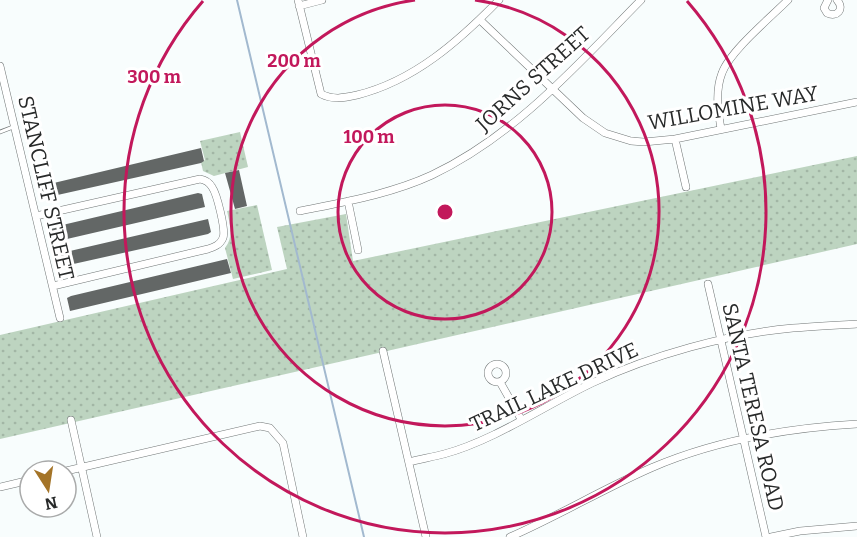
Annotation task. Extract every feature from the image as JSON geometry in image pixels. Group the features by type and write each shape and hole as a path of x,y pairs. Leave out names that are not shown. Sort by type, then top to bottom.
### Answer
{"street":[{"path":"322,0 298,3 316,81 321,94 329,98 342,98 390,84 427,64 480,20 499,0"},
{"name":"JORNS STREET","path":"300,211 393,189 430,176 474,153 505,132 552,90 640,0"},
{"path":"721,129 718,107 722,71 738,50 788,0"},
{"path":"827,0 824,8 832,15 838,13 840,9 837,0"},
{"name":"WILLOMINE WAY","path":"480,20 583,118 605,133 637,142 675,139 857,102"},
{"name":"STANCLIFF STREET","path":"0,66 60,318"},
{"path":"675,139 686,187"},
{"path":"36,216 192,179 204,180 211,185 224,230 223,237 217,245 208,249 53,286"},
{"path":"348,201 358,250"},
{"name":"SANTA TERESA ROAD","path":"708,284 766,537"},
{"name":"TRAIL LAKE DRIVE","path":"409,462 446,454 478,441 593,382 646,361 721,341 793,328 857,324"},
{"path":"383,351 426,537"},
{"path":"500,382 521,419"},
{"path":"70,420 97,537"},
{"path":"510,537 653,467 699,451 743,439 796,429 857,424"},
{"path":"78,469 260,426 270,428 283,443 303,537"},
{"path":"0,487 18,483"},
{"path":"771,537 800,531 857,526"}],"lane":[{"path":"0,132 15,126"}],"green space":[{"path":"240,132 248,167 214,176 203,171 201,162 205,160 200,141"},
{"path":"857,156 857,244 0,439 0,335 287,269 277,227 346,214 353,261"},
{"path":"257,205 272,270 233,279 225,248 230,235 227,211"}],"building":[{"path":"201,148 204,161 201,163 44,198 41,186"},
{"path":"239,170 247,206 235,209 225,173"},
{"path":"198,193 202,194 205,207 54,242 51,229 54,227"},
{"path":"208,219 211,232 208,234 60,267 57,254"},
{"path":"227,259 231,273 70,311 67,298 71,296"}],"waterway":[{"path":"237,0 364,537"}]}
